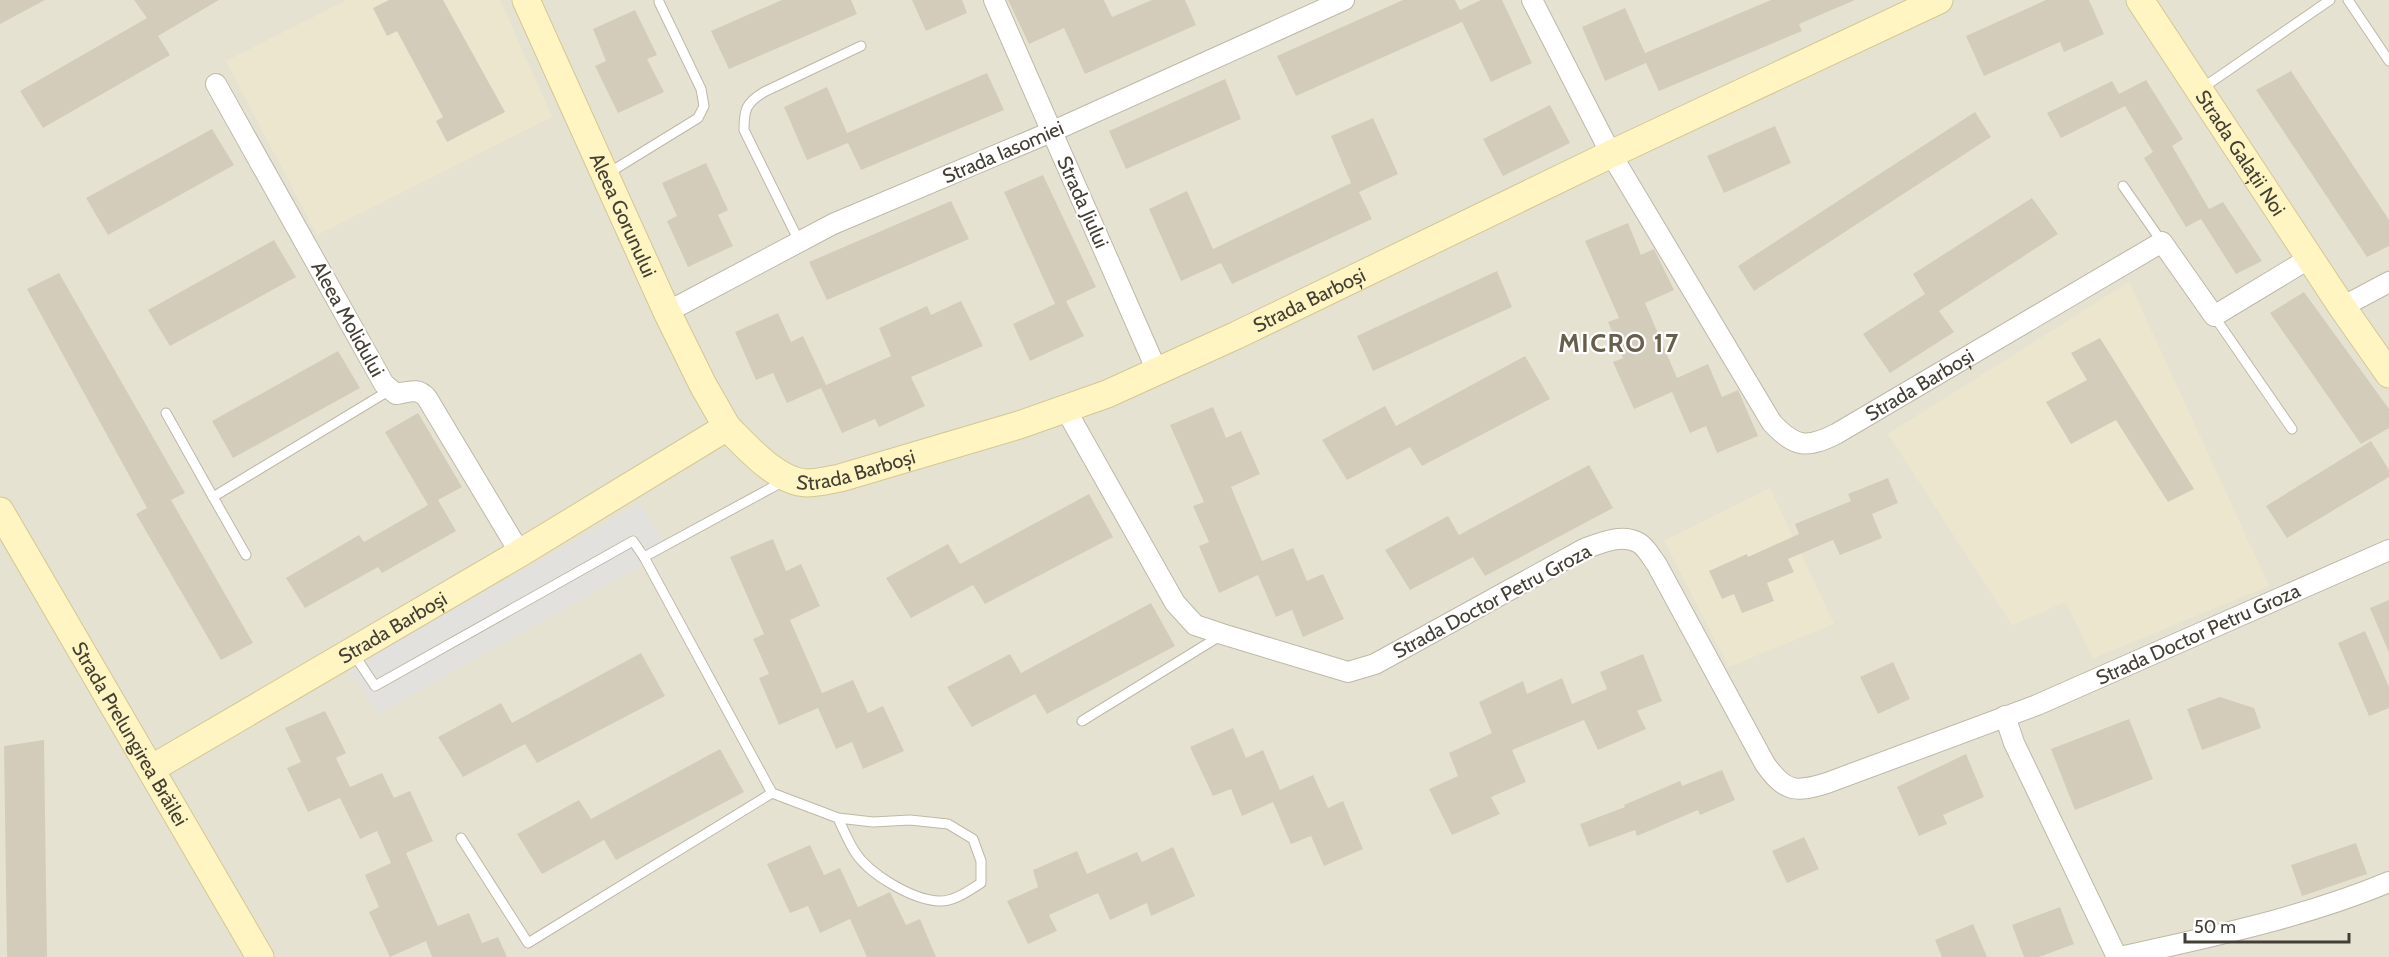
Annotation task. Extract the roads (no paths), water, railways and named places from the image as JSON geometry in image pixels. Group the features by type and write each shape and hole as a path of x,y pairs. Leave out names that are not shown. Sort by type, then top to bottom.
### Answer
{"street":[{"name":"Aleea Gorunului","path":"526,0 667,312 703,385 728,427"},
{"name":"Strada Jiului","path":"994,0 1157,371"},
{"name":"Strada Iasomiei","path":"667,312 799,240 1051,132 1344,0"},
{"path":"1532,0 1611,154"},
{"name":"Strada Barboși","path":"151,769 520,553 728,427 759,460 789,478 806,483 840,478 1066,410 1157,371 1611,154 1905,7 1939,0"},
{"name":"Strada Galații Noi","path":"2140,0 2342,307 2389,374"},
{"name":"Aleea Molidului","path":"216,84 384,384 396,394 422,391 520,553"},
{"name":"Strada Barboși","path":"1611,154 1772,423 1786,438 1801,444 1816,444 1836,434 2162,242"},
{"path":"2162,242 2214,316 2310,258"},
{"path":"2342,307 2389,282"},
{"name":"Strada Doctor Petru Groza","path":"1066,410 1176,603 1195,625 1348,672 1375,664 1584,549 1607,540 1624,539 1639,543 1657,565 1765,764 1778,782 1793,789 1806,789 1827,783 2037,705 2389,550"},
{"name":"Strada Prelungirea Brăilei","path":"0,511 260,957"},
{"path":"2005,716 2014,743 2119,957 2311,910 2343,901 2389,882"}],"lane":[{"path":"2199,91 2330,0"},
{"path":"2348,0 2389,61"},
{"path":"605,175 698,118 704,106 701,89 659,2"},
{"path":"799,240 744,130 744,113 751,100 861,46"},
{"path":"2123,186 2162,242"},
{"path":"2214,316 2292,429"},
{"path":"213,497 390,390"},
{"path":"166,413 246,555"},
{"path":"644,557 789,478"},
{"path":"351,651 375,686 633,541 644,557 772,793 838,818 873,822 910,820 948,824 973,839 981,861 981,883 960,896 939,901 905,892 876,874 855,853 838,818"},
{"path":"1082,721 1222,634"},
{"path":"461,838 528,943 772,793"}],"district":[{"name":"MICRO 17","path":"1619,343"}]}
